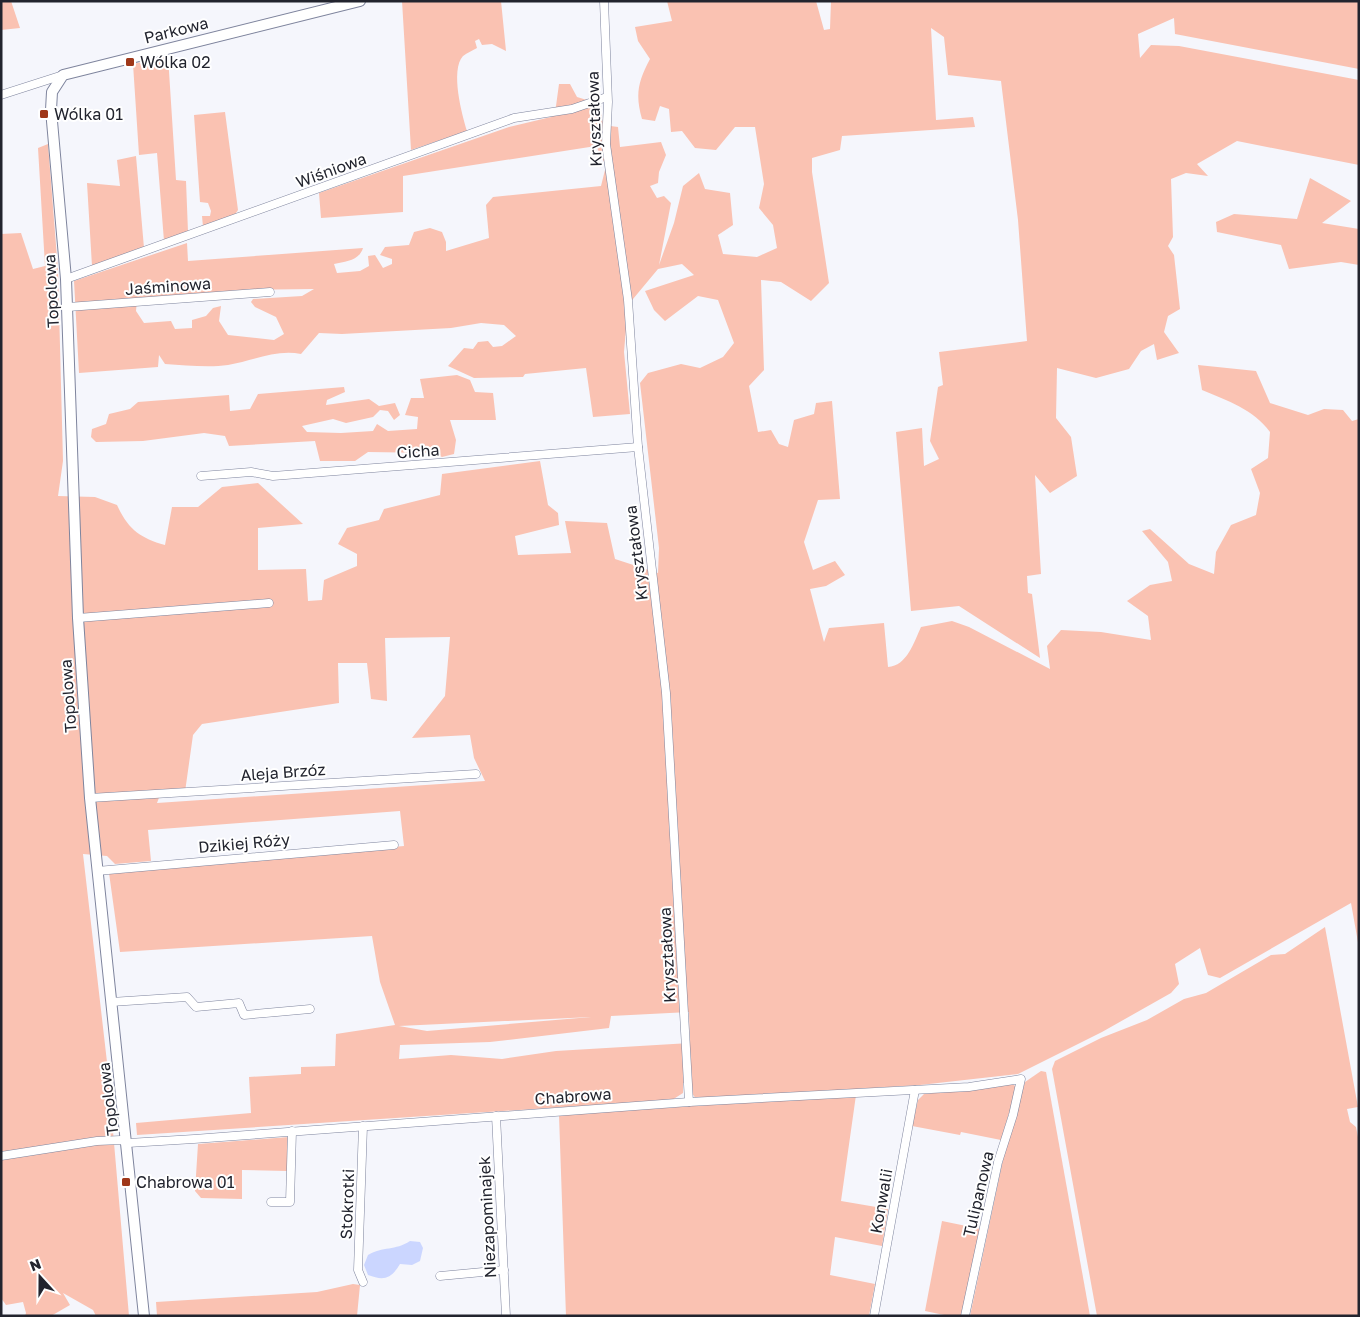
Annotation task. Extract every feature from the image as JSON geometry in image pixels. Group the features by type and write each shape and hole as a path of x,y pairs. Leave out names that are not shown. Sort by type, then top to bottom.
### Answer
{"street":[{"name":"Parkowa","path":"1,95 63,75 360,1"},
{"name":"Kryształowa","path":"604,1 607,97 606,144 629,307 638,447 666,694 689,1102"},
{"name":"Topolowa","path":"63,75 52,92 51,110 68,308 78,618 90,798 128,1143 144,1316"},
{"name":"Wiśniowa","path":"66,279 514,118 572,110 607,97"},
{"name":"Jaśminowa","path":"68,308 270,292"},
{"name":"Cicha","path":"201,476 251,472 273,476 638,447"},
{"path":"78,618 269,603"},
{"name":"Aleja Brzóz","path":"90,798 476,774"},
{"name":"Dzikiej Róży","path":"97,871 394,845"},
{"path":"112,1002 187,997 196,1007 239,1003 244,1015 310,1008"},
{"name":"Chabrowa","path":"1,1156 97,1141 120,1140 128,1143 689,1102 969,1087 1021,1079"},
{"name":"Tulipanowa","path":"966,1316 998,1162 1016,1105 1021,1079"},
{"name":"Konwalii","path":"874,1316 915,1090"},
{"name":"Niezapominajek","path":"496,1116 506,1316"},
{"name":"Stokrotki","path":"363,1126 358,1270 363,1282"},
{"path":"271,1202 290,1202 292,1131"},
{"path":"440,1276 504,1270"}],"shaded area":[{"path":"1,1 11,1 20,28 1,30"},
{"path":"402,1 501,1 506,51 492,44 482,45 479,39 475,41 477,48 463,56 457,71 458,93 467,131 411,150"},
{"path":"667,1 816,1 824,30 830,29 831,1 1359,1 1359,69 1175,34 1174,18 1138,34 1140,58 1151,45 1179,46 1359,80 1359,165 1237,141 1197,164 1208,176 1186,173 1171,179 1173,237 1168,246 1174,255 1180,309 1168,316 1164,332 1179,353 1157,360 1154,344 1141,351 1129,369 1096,378 1057,368 1056,418 1071,437 1077,476 1050,493 1035,475 1041,574 1027,576 1028,593 1032,594 1040,658 959,606 911,611 896,432 922,428 924,466 939,459 930,441 938,387 943,385 939,352 1027,341 1018,220 1001,81 948,75 944,37 931,28 936,120 973,117 975,127 842,136 840,150 812,158 812,172 829,283 811,301 781,282 761,280 764,370 749,386 758,432 771,430 779,444 788,447 794,420 814,414 816,403 832,401 840,499 818,500 804,542 813,570 835,561 845,575 826,586 810,589 824,642 829,628 884,623 888,667 895,666 905,658 921,627 952,621 969,627 1050,669 1047,646 1061,630 1101,632 1151,640 1148,616 1127,601 1150,585 1172,581 1168,562 1142,531 1150,529 1189,564 1214,574 1216,552 1231,525 1256,515 1260,493 1251,469 1268,458 1270,432 1256,417 1248,412 1202,390 1198,365 1256,371 1270,403 1308,415 1324,409 1343,410 1352,421 1359,419 1359,948 1351,903 1220,978 1208,975 1200,948 1175,964 1179,984 1171,993 1102,1032 1018,1074 920,1085 696,1099 692,1093 691,1082 683,1083 683,1093 672,1100 137,1135 136,1123 251,1113 249,1077 301,1074 301,1067 335,1066 336,1034 395,1025 380,982 372,936 120,952 109,873 404,846 400,811 148,830 151,861 115,864 107,856 83,854 107,1062 129,1316 96,1316 93,1310 63,1293 70,1305 51,1316 25,1316 23,1302 6,1305 1,1298 1,234 21,233 33,269 45,266 38,148 48,144 58,270 63,461 58,496 95,497 117,505 130,526 142,536 165,545 172,507 198,507 222,487 258,483 303,524 258,528 258,570 306,569 308,601 322,600 324,580 357,566 357,554 338,544 347,528 379,520 384,509 440,495 442,474 540,461 548,505 558,513 559,525 515,536 518,555 571,553 565,521 607,523 615,559 658,573 659,548 640,383 648,373 681,364 700,368 723,357 734,343 718,300 698,296 665,321 654,310 645,291 694,275 682,264 658,269 628,305 624,352 630,414 593,417 586,368 525,374 523,377 474,378 448,366 464,348 473,349 478,342 488,341 493,347 502,346 516,336 504,325 481,323 451,328 342,334 319,333 301,354 274,354 220,366 165,364 159,355 158,367 79,373 74,281 187,243 188,261 363,248 355,258 334,264 337,273 360,271 369,266 368,256 375,255 383,268 392,264 392,259 380,255 385,247 409,245 414,232 430,228 442,232 446,242 446,251 489,238 486,205 493,197 601,186 606,166 596,146 403,176 403,212 321,218 319,193 509,127 551,117 556,106 559,84 570,84 577,97 600,104 603,125 618,127 620,147 661,142 666,155 659,172 658,183 650,186 657,198 664,196 671,203 659,265 674,223 683,186 699,173 705,189 730,193 733,225 718,235 723,254 757,257 777,248 773,225 759,208 764,184 755,127 735,127 716,150 695,148 682,131 671,132 669,109 660,106 655,121 642,119 638,95 640,81 650,59 638,41 635,27 672,21","holes":["314,289 302,296 253,299 251,302 255,307 276,317 284,334 274,340 228,335 219,321 221,306 213,308 206,316 192,320 192,328 175,329 171,321 144,323 136,311 137,300 241,290","450,637 445,696 412,738 470,735 474,758 485,781 157,803 160,795 185,792 193,735 202,724 339,703 338,663 367,663 371,699 387,701 385,638","689,1012 690,1043 556,1051 502,1059 451,1055 399,1059 400,1045 490,1042 609,1028 611,1016","591,1017 427,1031 399,1026"]},
{"path":"168,56 176,180 186,181 188,232 164,241 157,153 139,155 133,64"},
{"path":"225,112 238,210 234,216 203,227 202,216 210,216 211,211 208,203 200,202 194,115"},
{"path":"136,156 144,248 92,266 87,183 120,186 117,160"},
{"path":"1310,178 1351,201 1322,223 1359,229 1359,265 1341,262 1289,269 1281,245 1217,232 1216,222 1234,214 1297,219"},
{"path":"457,375 470,380 475,392 493,393 496,420 450,420 456,440 454,454 442,457 434,453 368,452 355,461 320,461 315,441 229,446 225,436 204,433 143,441 96,442 91,437 92,429 106,424 109,414 130,409 138,402 229,395 230,411 250,409 258,394 344,387 345,392 327,400 326,405 369,399 379,406 395,403 400,415 394,420 388,411 380,410 373,417 346,423 333,419 302,426 307,432 341,433 373,431 377,424 388,431 417,429 418,417 405,415 411,398 424,398 420,379"},
{"path":"1325,927 1358,1107 1347,1109 1350,1122 1356,1127 1359,1142 1359,1316 1097,1316 1052,1069 1055,1061 1101,1038 1147,1020 1184,999 1206,993 1271,955 1285,954"},
{"path":"1041,1071 1046,1072 1090,1316 970,1316 1005,1150 1025,1082"},
{"path":"1012,1084 1017,1087 1001,1140 961,1132 960,1135 912,1126 918,1100 924,1094"},
{"path":"856,1095 841,1201 888,1209 882,1246 835,1237 830,1275 875,1284 869,1316 566,1316 559,1115"},
{"path":"289,1137 287,1171 242,1170 242,1199 201,1198 195,1191 198,1144"},
{"path":"942,1221 981,1229 964,1316 949,1316 925,1311"},
{"path":"353,1284 360,1285 357,1316 157,1316 156,1302 317,1292"}],"water":[{"path":"410,1241 420,1242 423,1248 420,1261 412,1265 400,1264 387,1277 378,1278 368,1275 364,1265 368,1255"}],"place":[{"name":"Wólka 02","path":"130,62"},
{"name":"Wólka 01","path":"44,114"},
{"name":"Chabrowa 01","path":"126,1182"}]}
